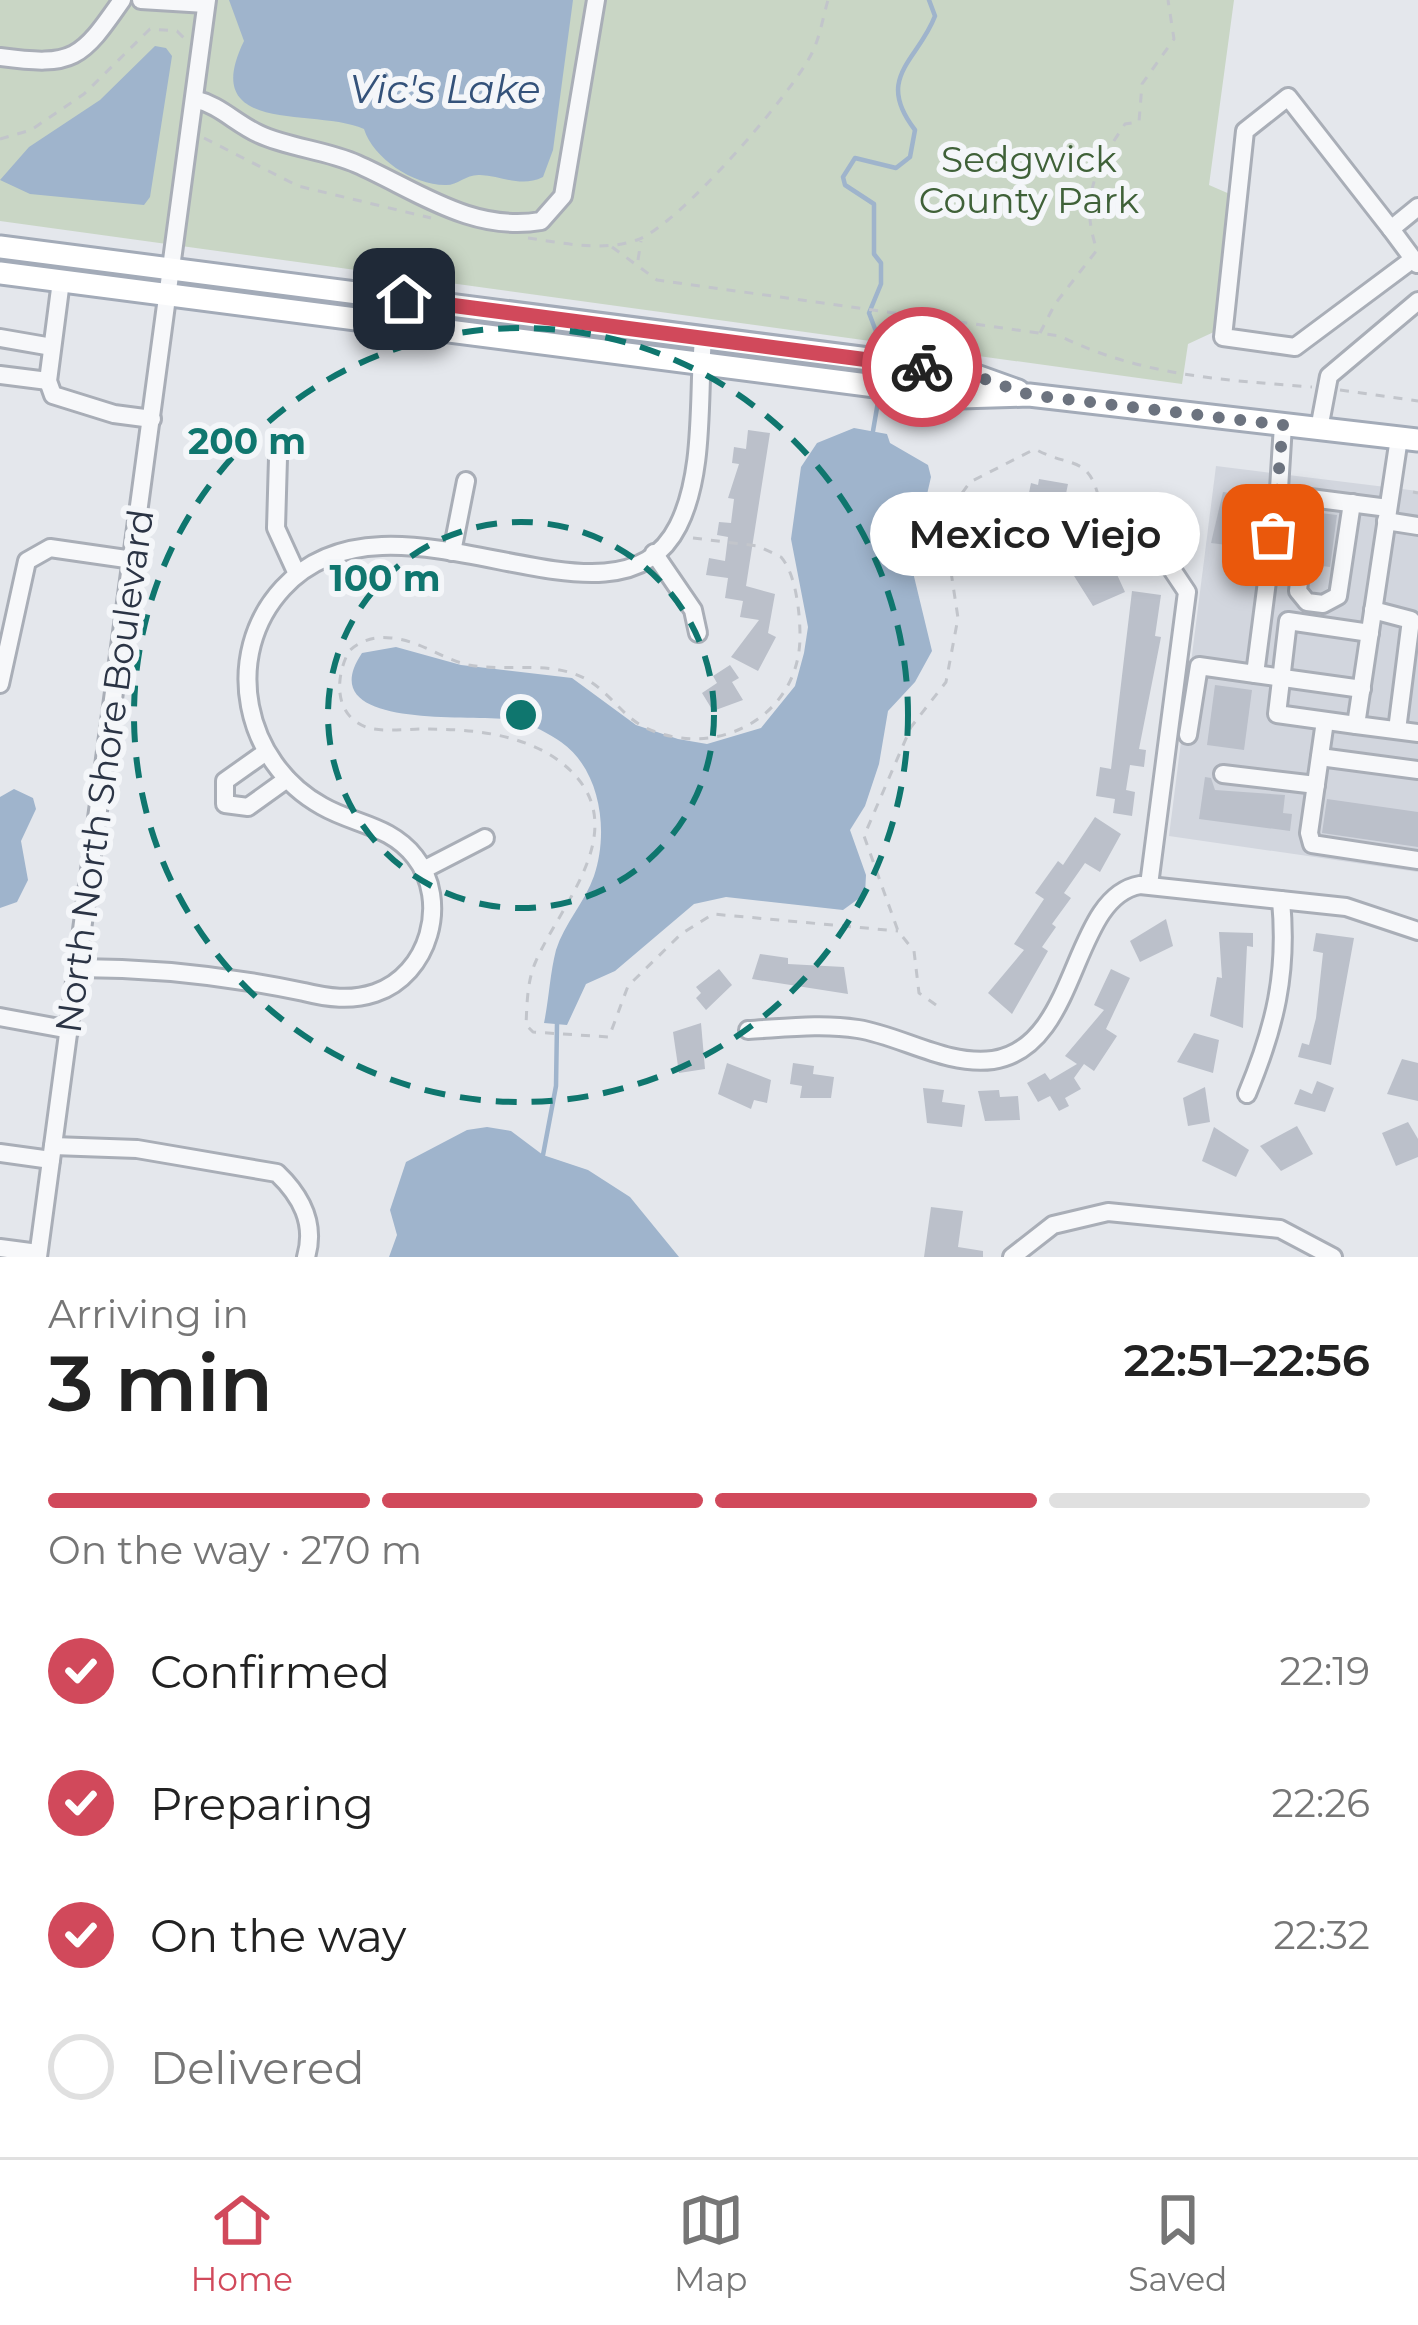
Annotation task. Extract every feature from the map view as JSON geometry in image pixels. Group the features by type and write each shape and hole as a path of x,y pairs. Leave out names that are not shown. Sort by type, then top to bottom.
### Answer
{"main road":[{"path":"0,247 962,371 1030,395"},
{"path":"0,273 921,392 1030,395 1408,439"}],"street":[{"path":"0,58 39,62 78,54 122,0"},
{"path":"141,0 206,2"},
{"path":"194,99 213,104 261,135 356,163 433,205 500,219 541,221 563,196 596,0"},
{"name":"North North Shore Boulevard","path":"38,1255 206,2"},
{"path":"1288,97 1416,262 1294,347 1223,337 1245,131 1288,97"},
{"path":"1391,229 1418,207"},
{"path":"61,281 48,381 53,395 80,406 152,419"},
{"path":"1319,429 1324,388 1340,362 1415,310"},
{"path":"0,338 52,347"},
{"path":"79,968 227,975 333,998 380,992 416,962 428,937 433,909 423,870 389,831 320,805 287,779 266,752 250,714 248,660 267,610 297,574 361,544 410,544 589,575 613,572 654,554 677,529 693,483 703,338"},
{"path":"0,375 48,381"},
{"path":"1255,674 1280,489 1283,425"},
{"path":"1356,725 1387,514 1408,439"},
{"path":"278,458 276,528 297,574"},
{"path":"452,552 466,481"},
{"path":"1280,489 1352,503 1418,526"},
{"path":"1308,498 1298,591 1307,602 1323,604 1338,596 1352,503"},
{"path":"1102,518 1167,562 1187,592 1149,885"},
{"path":"0,684 27,561 50,548 133,560"},
{"path":"654,554 693,610 698,633"},
{"path":"1373,610 1411,620 1397,730"},
{"path":"1370,633 1288,621 1277,714 1418,733"},
{"path":"1188,735 1199,666 1362,688"},
{"path":"1325,721 1312,844 1418,860"},
{"path":"266,752 225,781 225,804 248,807 287,779"},
{"path":"1320,757 1418,770"},
{"path":"1223,774 1316,785"},
{"path":"423,870 485,838"},
{"path":"748,1030 860,1029 929,1051 993,1060 1034,1039 1052,1016 1114,896 1124,887 1149,885 1346,908 1418,931"},
{"path":"1247,1094 1281,997 1286,955 1282,900"},
{"path":"0,1017 70,1030"},
{"path":"0,1153 137,1149 277,1173 291,1187 310,1225 306,1257"},
{"path":"1012,1257 1052,1225 1108,1212 1280,1229 1333,1257"},
{"path":"0,1248 38,1255"}],"path":[{"path":"611,247 643,238 741,148 814,51 829,0"},
{"path":"1040,333 1054,304 1097,250 1089,227 1090,179 1125,124 1139,122 1142,84 1174,39 1168,0"},
{"path":"0,140 31,130 72,104 116,68 150,28 177,31 187,50"},
{"path":"190,128 245,163 298,186 450,222"},
{"path":"514,236 611,247 639,262 657,280 1040,333 1143,368 1418,401"},
{"path":"639,262 643,238"},
{"path":"936,1005 919,993 914,951 898,931 864,829 882,803 911,727 946,682 958,618 948,552 960,496 970,482 1035,449 1082,466 1095,478 1102,518"},
{"path":"693,538 758,546 781,557 795,594 800,635 794,668 775,702 740,732 683,740 632,720 580,676 560,670 476,666 398,638 358,644 339,673 341,699 359,724 506,736 559,760 581,783 593,820 590,861 533,969 526,1025 539,1034 608,1037 628,986 681,934 713,914 898,931"}],"shaded area":[{"path":"1216,466 1418,491 1418,872 1169,836"}],"green space":[{"name":"Sedgwick County Park","path":"0,0 1234,0 1209,185 1232,195 1216,331 1188,344 1182,384 0,221"}],"water":[{"name":"Vic's Lake","path":"229,0 573,0 553,150 543,177 519,181 475,175 449,185 433,184 385,159 364,129 268,113 249,105 236,92 234,71 244,41"},
{"path":"155,46 166,48 172,56 150,197 144,205 30,194 0,180 29,147 100,100"},
{"path":"854,428 887,434 890,443 928,465 931,477 911,564 932,651 915,682 888,711 879,764 865,806 850,830 866,875 865,894 843,910 726,897 694,904 615,971 586,984 567,1025 544,1023 556,950 599,859 601,822 593,785 575,754 520,721 408,714 379,708 359,697 352,679 362,653 396,647 461,665 572,678 636,725 678,739 707,744 761,728 795,686 808,627 791,539 801,467 817,443"},
{"path":"14,789 33,798 36,809 21,841 28,880 17,902 0,908 0,797"},
{"path":"467,1130 511,1131 543,1155 588,1170 630,1197 679,1257 389,1257 397,1235 390,1210 406,1162"}],"building":[{"path":"748,430 770,433 746,586 775,594 768,633 776,637 758,671 731,657 759,620 740,617 743,601 725,598 728,578 706,575 709,558 725,561 728,537 717,535 719,522 731,523 734,499 728,498 739,464 732,463 734,447 746,449"},
{"path":"1039,479 1068,484 1063,508 1050,505 1060,524 1024,517 1031,483 1038,485"},
{"path":"1223,492 1260,497 1258,549 1211,543"},
{"path":"1320,513 1337,515 1330,567 1314,565"},
{"path":"1061,526 1084,569 1109,557 1125,592 1093,606 1069,568 1052,569 1036,539"},
{"path":"1132,591 1161,595 1155,636 1161,637 1139,749 1146,750 1144,767 1130,765 1126,790 1135,792 1132,816 1113,813 1115,799 1096,796 1100,767 1111,769"},
{"path":"730,665 739,678 732,682 743,700 713,711 702,693 717,683 713,676"},
{"path":"1215,685 1252,690 1244,750 1207,745"},
{"path":"1205,777 1211,778 1215,790 1285,795 1283,813 1292,814 1290,831 1199,819"},
{"path":"1327,799 1418,812 1418,847 1322,833"},
{"path":"1095,817 1121,834 1100,872 1085,863 1064,893 1071,898 1052,924 1056,927 1042,947 1048,951 1012,1014 988,993 1024,950 1014,944 1044,899 1035,893 1058,861 1063,865"},
{"path":"1166,919 1173,946 1140,962 1130,941"},
{"path":"1219,932 1253,933 1253,947 1247,946 1243,1028 1210,1016 1217,977 1222,978"},
{"path":"1316,933 1354,938 1331,1065 1298,1057 1302,1043 1309,1045 1316,1018 1323,953 1313,951"},
{"path":"760,954 788,958 788,964 844,967 848,994 752,979"},
{"path":"719,969 732,985 706,1010 696,998 701,993 696,987"},
{"path":"1111,969 1130,978 1106,1029 1117,1036 1094,1071 1084,1064 1074,1078 1081,1089 1065,1098 1069,1106 1059,1111 1050,1096 1038,1102 1027,1083 1045,1073 1050,1080 1077,1064 1065,1056 1104,1010 1094,1005"},
{"path":"701,1023 705,1069 679,1073 673,1032"},
{"path":"1194,1033 1219,1040 1213,1073 1177,1062"},
{"path":"1402,1059 1418,1063 1418,1101 1387,1094"},
{"path":"727,1063 771,1080 767,1103 754,1100 751,1109 718,1094"},
{"path":"793,1063 814,1066 813,1074 834,1077 831,1098 800,1098 802,1086 790,1084"},
{"path":"1317,1081 1334,1088 1325,1112 1294,1104 1300,1089 1312,1094"},
{"path":"1205,1087 1210,1122 1188,1126 1183,1098"},
{"path":"923,1088 944,1090 942,1102 965,1105 962,1127 927,1123"},
{"path":"999,1090 1000,1097 1018,1096 1020,1120 985,1121 978,1091"},
{"path":"1408,1122 1418,1139 1418,1157 1396,1166 1382,1133"},
{"path":"1297,1126 1313,1154 1281,1171 1260,1146"},
{"path":"1214,1127 1249,1150 1236,1177 1202,1161"},
{"path":"931,1207 963,1211 958,1247 983,1251 983,1257 924,1257"}],"waterway":[{"path":"885,355 869,313 881,284 881,263 874,254 874,204 845,185 843,177 855,158 896,168 910,157 915,130 903,112 899,83 935,16 929,0"},
{"path":"873,431 879,396"},
{"path":"543,1155 556,1086 557,1024"}],"way so far":[{"path":"922,367 962,371 1030,395 1283,425 1273,535"}],"place":[{"name":"Mexico Viejo","path":"1273,535"}],"route":[{"path":"404,299 922,367"}]}
